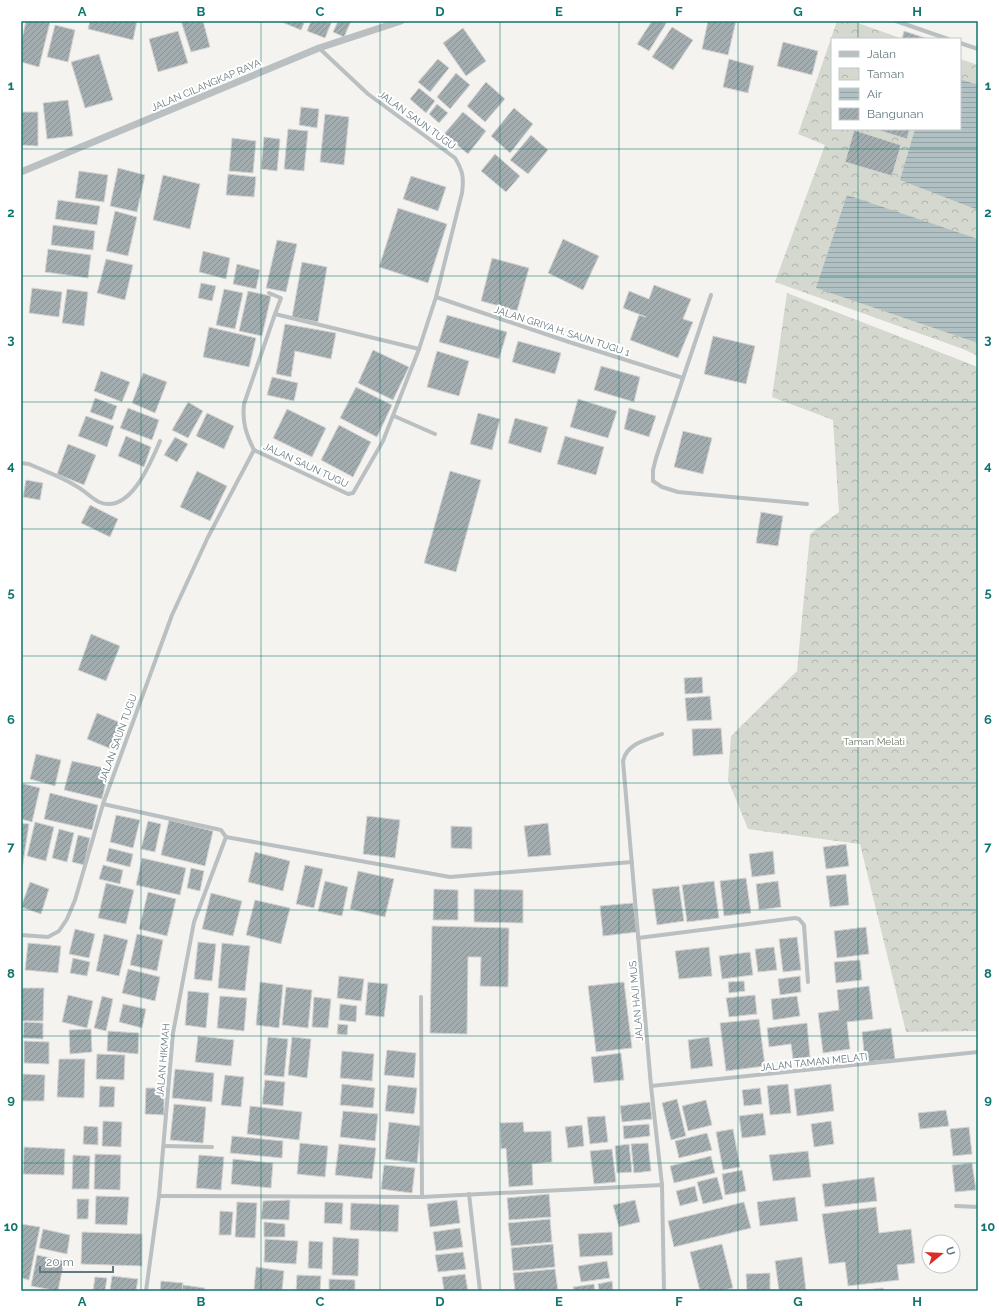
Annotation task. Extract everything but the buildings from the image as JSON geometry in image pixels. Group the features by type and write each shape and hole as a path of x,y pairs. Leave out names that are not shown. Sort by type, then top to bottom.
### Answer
{"street":[{"name":"JALAN CILANGKAP RAYA","path":"21,172 319,48 401,21"},
{"path":"896,21 945,38"},
{"path":"961,43 978,49"},
{"name":"JALAN SAUN TUGU","path":"21,935 48,937 59,931 68,919 103,804 172,615 208,537 254,450 351,494 355,491 383,441 419,349 436,297 462,193 464,178 462,170 455,158 368,94 319,48"},
{"path":"254,450 245,432 242,416 244,404 281,298 269,293"},
{"path":"711,295 656,458 653,470 653,481 662,487 678,492 807,504"},
{"name":"JALAN GRIYA H. SAUN TUGU 1","path":"436,297 569,342 683,378"},
{"path":"275,314 419,349"},
{"path":"394,416 436,434"},
{"path":"21,462 29,464 75,485 99,502 112,504 127,498 148,468 160,441"},
{"name":"JALAN HAJI MUS","path":"662,734 628,748 623,761 651,1086 662,1185 664,1291"},
{"path":"103,804 221,830 226,836 450,877 632,862"},
{"name":"JALAN HIKMAH","path":"146,1291 159,1196 173,1033 194,922 226,836"},
{"path":"638,938 795,918 799,919 804,926 808,982"},
{"path":"421,997 422,1197"},
{"name":"JALAN TAMAN MELATI","path":"651,1086 978,1052"},
{"path":"164,1146 212,1147"},
{"path":"159,1196 422,1197 662,1185"},
{"path":"469,1194 480,1291"},
{"path":"956,1206 978,1207"}],"green space":[{"path":"837,21 852,21 900,38 831,38"},
{"path":"831,38 831,130 961,130 961,59 978,65 978,356 963,349 775,282 825,145 798,134"},
{"name":"Taman Melati","path":"787,293 978,367 978,1031 906,1032 860,844 748,829 728,780 731,736 797,671 810,534 839,512 833,420 772,397"}],"water":[{"path":"961,79 978,85 978,210 900,180 915,130 961,130"},
{"path":"847,195 978,239 978,343 816,288"}]}
